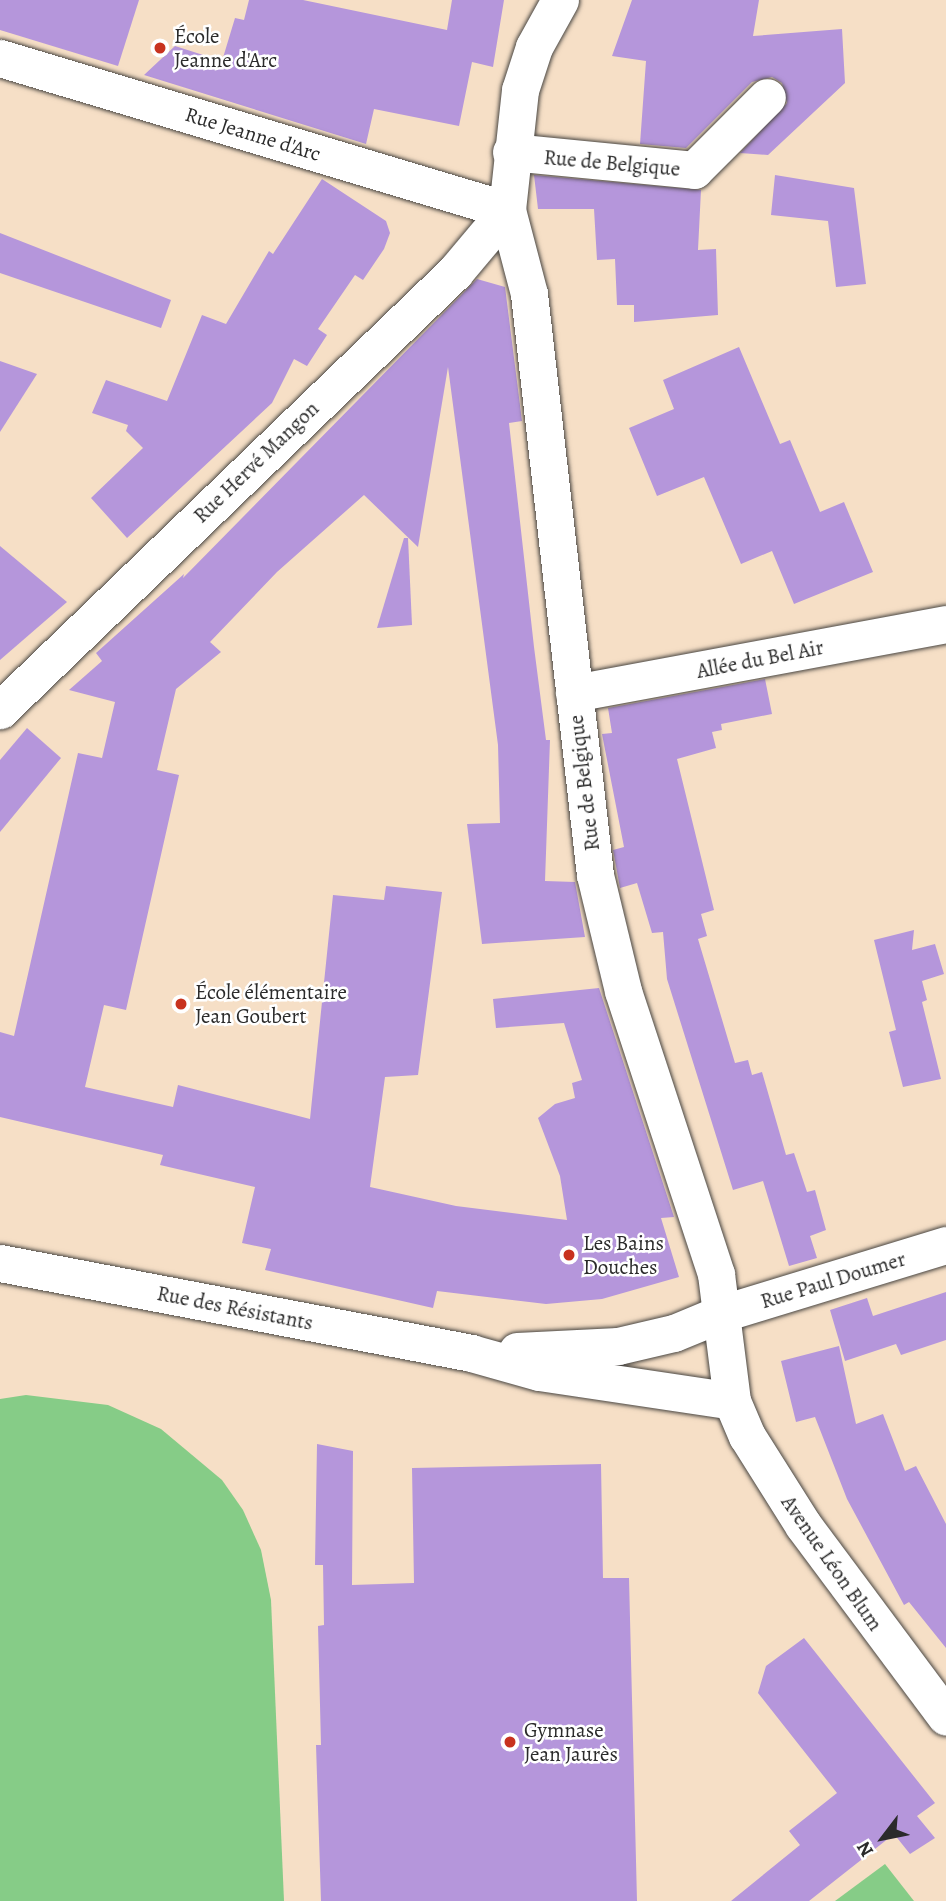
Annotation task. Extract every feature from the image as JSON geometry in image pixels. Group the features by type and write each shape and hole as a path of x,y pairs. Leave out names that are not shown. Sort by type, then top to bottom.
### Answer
{"street":[{"name":"Rue de Belgique","path":"560,0 534,47 520,89 511,152 507,210 530,294 595,875 623,991 716,1274 732,1401"},
{"name":"Rue Jeanne d'Arc","path":"0,58 507,210"},
{"name":"Rue de Belgique","path":"511,152 606,165 694,170 767,97"},
{"name":"Rue Hervé Mangon","path":"0,710 455,272 507,210"},
{"name":"Allée du Bel Air","path":"574,694 946,624"},
{"name":"Rue Paul Doumer","path":"720,1314 946,1245"},
{"name":"Rue des Résistants","path":"0,1263 471,1353 539,1372 732,1401"},
{"name":"Rue des Résistants","path":"471,1353 618,1346 674,1334 720,1314"},
{"name":"Avenue Léon Blum","path":"732,1401 747,1436 803,1525 946,1717"}],"green space":[{"path":"26,1395 108,1405 161,1429 222,1480 243,1510 261,1550 271,1600 284,1901 0,1901 0,1399"},
{"path":"885,1864 914,1901 835,1901"}],"building":[{"path":"0,0 139,0 118,66 0,30"},
{"path":"249,0 303,0 447,30 452,0 504,0 493,67 472,62 459,126 374,109 366,144 144,75 175,46 222,61 235,18 244,20"},
{"path":"632,0 759,0 753,36 842,29 845,83 768,155 740,153 787,103 782,83 772,77 752,82 686,148 640,144 646,61 612,56"},
{"path":"534,175 701,190 698,250 716,249 718,315 634,322 634,305 617,305 615,259 597,260 594,209 538,209"},
{"path":"775,175 854,188 866,284 836,287 828,221 771,215"},
{"path":"322,179 386,221 390,233 384,249 363,280 355,275 318,329 327,335 307,366 294,359 272,403 127,538 91,498 143,448 126,431 128,425 92,413 106,380 167,401 202,315 226,324 269,251 273,254"},
{"path":"0,233 171,300 161,328 0,273"},
{"path":"477,279 505,287 522,421 509,423 546,740 550,740 545,881 575,882 585,937 482,944 467,824 500,823 498,745 448,367 418,547 364,495 277,572 210,642 221,652 176,689 157,770 179,775 126,1010 104,1005 85,1087 173,1107 178,1085 310,1119 333,895 384,900 386,886 442,892 418,1075 385,1077 370,1187 456,1206 567,1220 560,1176 538,1118 555,1104 575,1098 572,1083 582,1080 564,1023 496,1028 493,999 599,988 674,1217 661,1218 679,1277 602,1299 546,1304 437,1291 433,1308 265,1270 271,1249 242,1243 255,1187 160,1165 163,1155 0,1117 0,1032 14,1036 78,753 102,758 115,702 69,690 102,661 96,653 184,574 183,578"},
{"path":"739,347 780,444 790,440 820,512 844,502 873,572 794,604 772,551 741,564 704,477 657,496 629,428 674,409 663,380"},
{"path":"0,361 37,374 0,432"},
{"path":"404,538 408,538 412,625 377,628"},
{"path":"0,546 67,602 0,660"},
{"path":"765,679 772,714 721,724 722,730 712,732 716,748 677,759 714,910 701,914 707,936 698,939 735,1063 748,1060 752,1075 762,1072 786,1155 794,1153 807,1192 815,1190 826,1230 810,1236 817,1258 789,1266 763,1181 733,1190 667,979 663,932 652,933 637,883 620,888 613,850 624,847 602,734 612,733 608,708"},
{"path":"27,728 61,758 0,832 0,760"},
{"path":"914,930 912,950 935,944 944,974 922,981 927,1000 922,1002 941,1079 903,1087 889,1032 896,1030 874,940"},
{"path":"946,1292 946,1340 901,1355 896,1344 845,1361 830,1310 867,1298 873,1316"},
{"path":"839,1346 856,1424 883,1414 905,1471 916,1466 946,1524 946,1648 909,1602 904,1605 847,1499 815,1417 796,1422 781,1361"},
{"name":"Gymnase Jean Jaurès","path":"317,1444 353,1451 352,1585 414,1583 412,1468 601,1464 603,1578 629,1578 637,1901 321,1901 316,1745 321,1745 318,1626 324,1625 323,1565 315,1565"},
{"path":"804,1638 935,1803 917,1816 935,1838 910,1854 894,1834 809,1901 731,1901 800,1845 789,1831 837,1793 758,1693 766,1666"}],"place":[{"name":"École Jeanne d'Arc","path":"160,48"},
{"name":"École élémentaire Jean Goubert","path":"181,1004"},
{"name":"Les Bains Douches","path":"569,1255"},
{"name":"Gymnase Jean Jaurès","path":"510,1742"}]}
